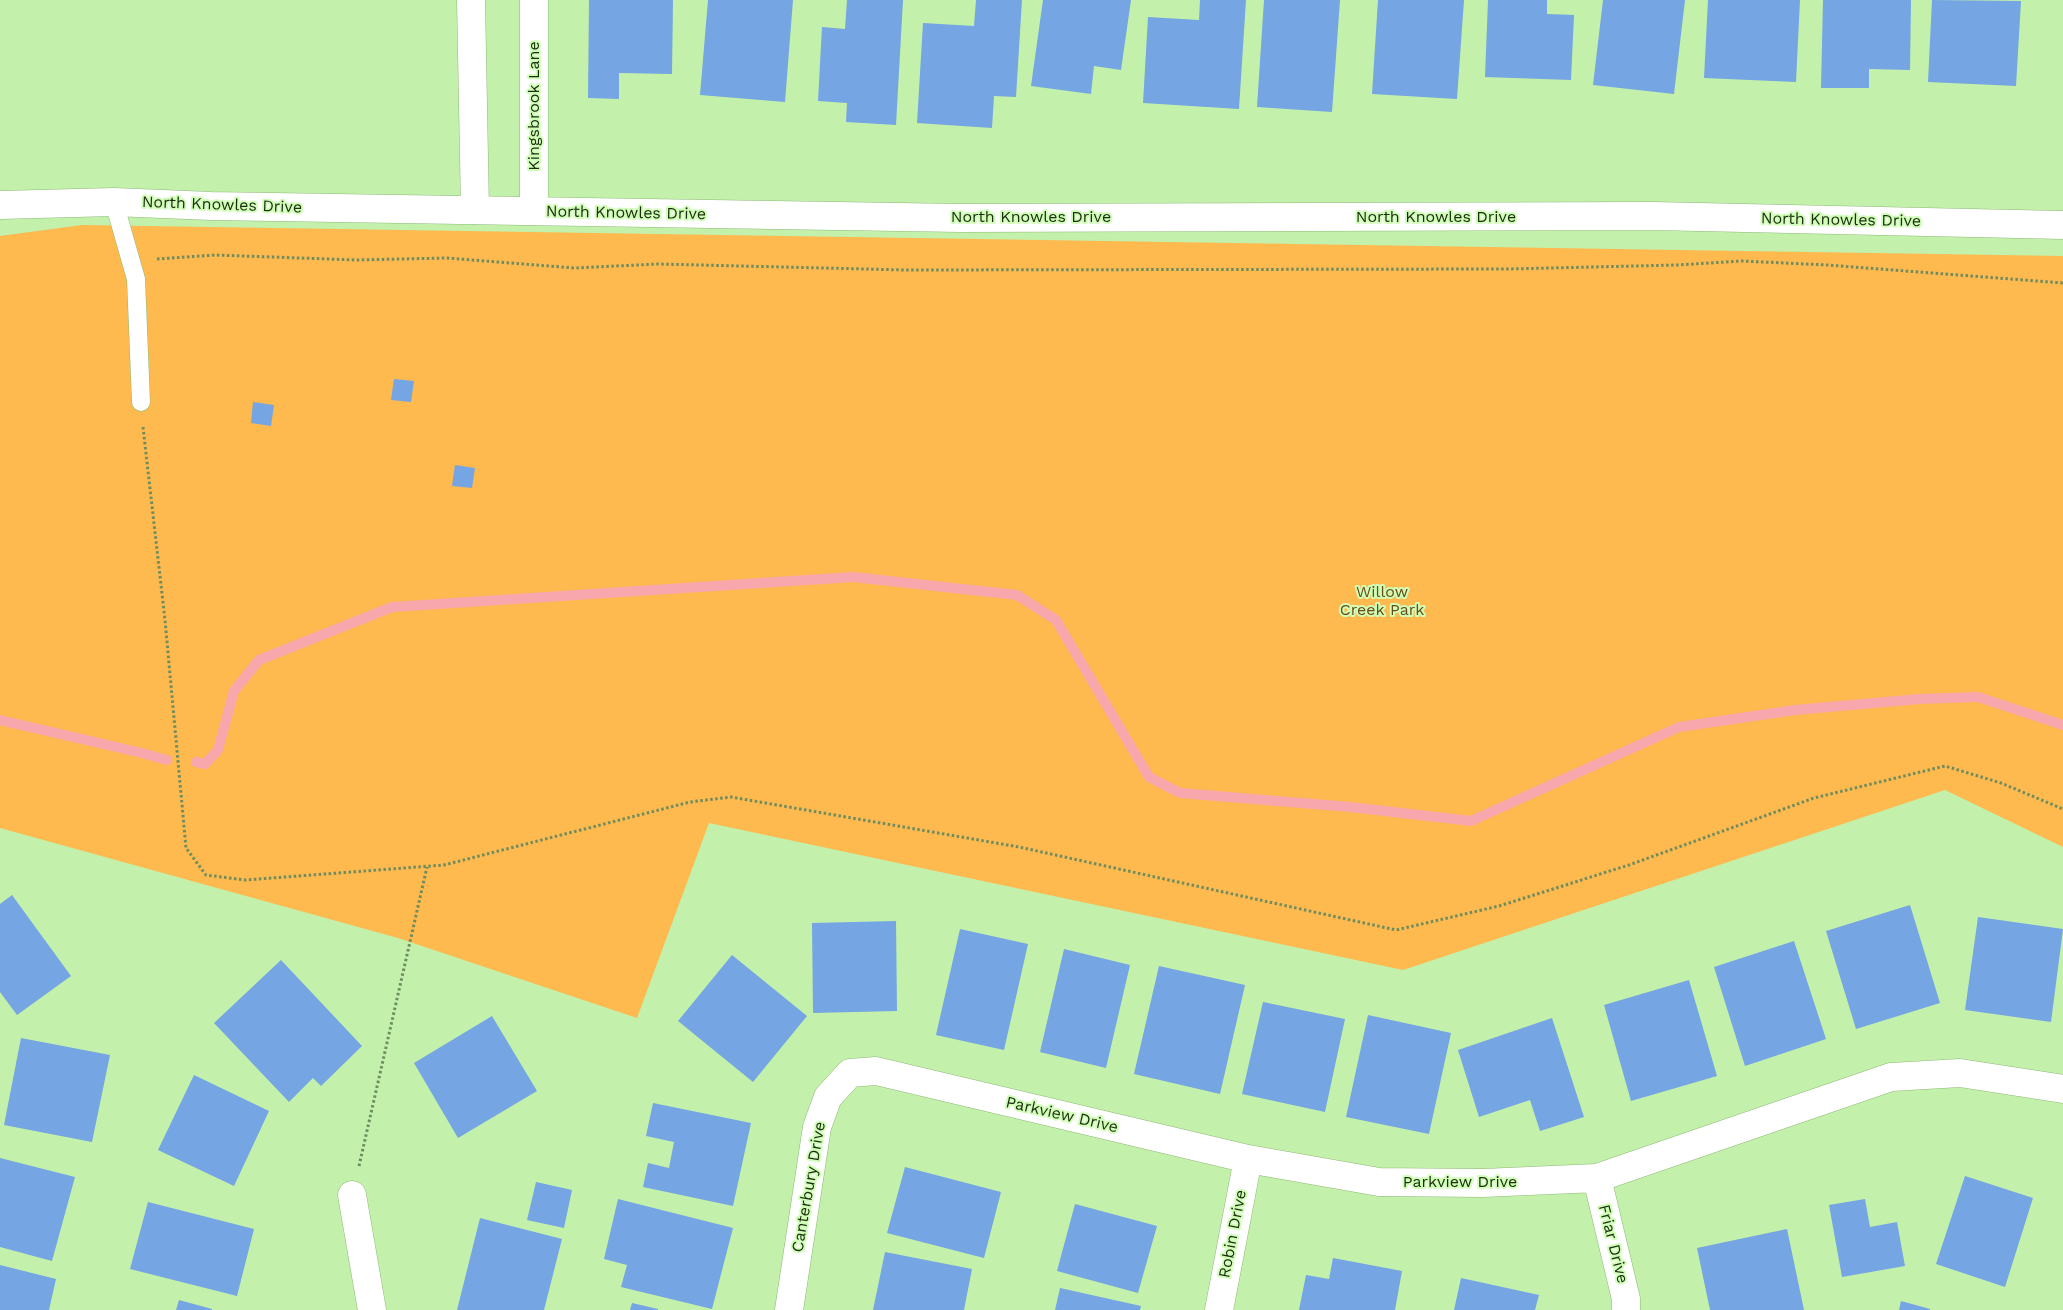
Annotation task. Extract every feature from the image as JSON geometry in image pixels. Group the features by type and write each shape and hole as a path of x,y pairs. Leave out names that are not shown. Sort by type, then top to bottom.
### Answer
{"street":[{"path":"471,0 475,210"},
{"name":"Kingsbrook Lane","path":"534,0 534,211"},
{"name":"North Knowles Drive","path":"0,205 114,202 220,207 962,218 1653,216 2063,225"},
{"name":"Parkview Drive","path":"850,1073 876,1072 1248,1159 1379,1182 1483,1183 1597,1178 1891,1077 1960,1074 2063,1088"},
{"name":"Canterbury Drive","path":"789,1310 817,1127 828,1097 850,1073"},
{"name":"Robin Drive","path":"1218,1310 1248,1159"},
{"name":"Friar Drive","path":"1597,1178 1626,1299 1626,1310"},
{"path":"352,1195 372,1310"}],"lane":[{"path":"114,202 136,278 141,402"}],"path":[{"path":"132,261 214,255 356,260 447,258 574,268 658,264 906,270 1508,269 1677,265 1742,261 1827,265 2063,283"},
{"path":"141,402 165,620 186,848 206,875 245,880 444,865 690,802 730,797 1019,847 1396,930 1498,906 1629,865 1814,798 1945,766 2001,784 2063,809"},
{"path":"352,1195 427,867"}],"green space":[{"name":"Willow Creek Park","path":"82,225 2063,256 2063,847 1945,790 1403,970 709,823 637,1018 398,938 0,828 0,236"}],"building":[{"path":"589,0 673,0 672,74 619,73 619,99 588,98"},
{"path":"708,0 793,0 785,102 700,95"},
{"path":"847,0 903,0 896,125 846,122 847,103 818,101 822,27 845,29"},
{"path":"976,0 1022,0 1016,97 994,96 992,128 917,123 923,23 974,26"},
{"path":"1043,0 1131,0 1121,70 1094,66 1091,94 1031,86"},
{"path":"1200,0 1246,0 1239,109 1143,103 1148,17 1199,20"},
{"path":"1264,0 1340,0 1332,112 1257,107"},
{"path":"1378,0 1464,0 1457,99 1372,94"},
{"path":"1488,0 1547,0 1547,14 1574,15 1571,80 1485,77"},
{"path":"1603,0 1685,0 1674,94 1593,85"},
{"path":"1708,0 1800,0 1796,82 1704,78"},
{"path":"1823,0 1911,0 1910,70 1869,69 1869,88 1821,88"},
{"path":"1932,0 2021,1 2016,86 1928,82"},
{"path":"394,379 414,381 411,402 391,400"},
{"path":"253,402 274,405 271,426 251,423"},
{"path":"455,465 475,468 472,488 452,486"},
{"path":"12,895 71,976 17,1015 0,992 0,904"},
{"path":"1910,905 1940,1003 1856,1029 1826,931"},
{"path":"1978,917 2063,929 2051,1022 1965,1010"},
{"path":"896,921 897,1011 813,1013 812,923"},
{"path":"960,929 1028,944 1004,1050 936,1035"},
{"path":"1794,941 1826,1039 1745,1066 1714,967"},
{"path":"1064,949 1130,965 1106,1068 1040,1052"},
{"path":"732,955 807,1016 753,1082 678,1021"},
{"path":"281,960 362,1046 321,1086 313,1078 289,1102 214,1023"},
{"path":"1159,966 1245,985 1220,1094 1134,1074"},
{"path":"1689,980 1717,1076 1631,1101 1604,1005"},
{"path":"1263,1002 1345,1019 1325,1112 1242,1094"},
{"path":"1368,1015 1451,1033 1429,1134 1346,1117"},
{"path":"492,1016 537,1091 458,1138 414,1063"},
{"path":"1552,1018 1584,1117 1540,1131 1530,1100 1479,1117 1458,1050"},
{"path":"21,1038 110,1055 92,1142 4,1125"},
{"path":"194,1075 269,1111 234,1186 158,1150"},
{"path":"653,1103 751,1123 733,1206 643,1187 648,1163 669,1168 674,1142 646,1136"},
{"path":"0,1158 75,1177 52,1261 0,1247"},
{"path":"905,1167 1001,1192 984,1258 887,1233"},
{"path":"1965,1176 2033,1198 2005,1287 1936,1264"},
{"path":"536,1182 572,1190 564,1228 527,1220"},
{"path":"618,1199 733,1228 712,1309 621,1287 627,1265 604,1259"},
{"path":"1865,1199 1870,1227 1897,1222 1905,1266 1842,1277 1829,1205"},
{"path":"148,1202 254,1229 237,1296 130,1269"},
{"path":"1075,1204 1157,1226 1138,1293 1057,1271"},
{"path":"480,1218 562,1239 544,1310 457,1310"},
{"path":"1787,1229 1804,1310 1710,1310 1697,1248"},
{"path":"885,1252 972,1269 964,1310 873,1310"},
{"path":"1333,1258 1402,1271 1395,1310 1299,1310 1306,1275 1329,1279"},
{"path":"0,1265 56,1279 49,1310 0,1310"},
{"path":"1461,1278 1539,1295 1535,1310 1454,1310"},
{"path":"1060,1288 1141,1306 1140,1310 1055,1310"},
{"path":"179,1300 212,1309 212,1310 176,1310"},
{"path":"1901,1301 1930,1309 1930,1310 1899,1310"},
{"path":"632,1303 658,1309 658,1310 630,1310"}],"waterway":[{"path":"196,762 205,764 218,750 234,691 259,660 392,607 853,577 1017,595 1056,620 1149,777 1180,793 1350,807 1471,821 1679,727 1795,710 1919,699 1978,697 2063,725"},
{"path":"0,720 167,760"}]}
